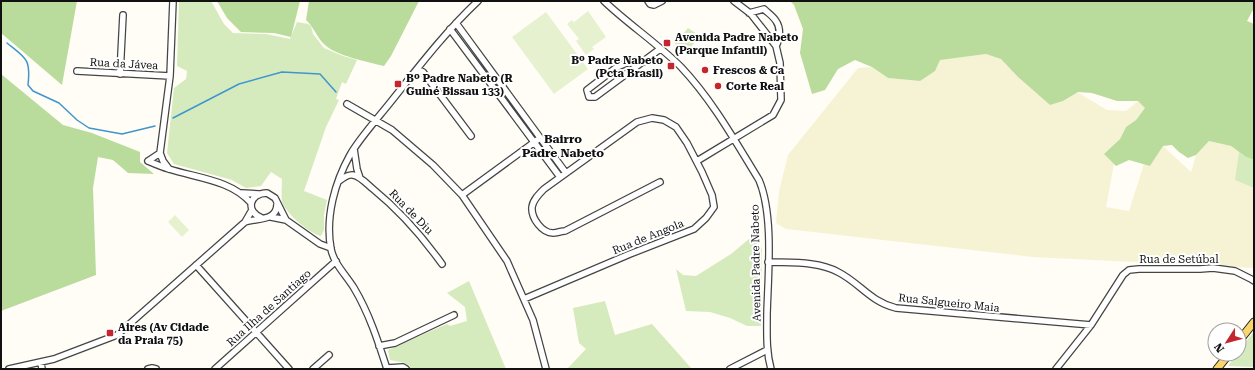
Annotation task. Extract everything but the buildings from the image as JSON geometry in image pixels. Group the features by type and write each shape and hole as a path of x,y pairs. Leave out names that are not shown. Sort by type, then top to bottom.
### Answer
{"main road":[{"path":"1247,331 1254,322"}],"street":[{"path":"169,169 163,161 160,153 170,76 173,1"},
{"path":"406,369 403,367 387,369 372,326 354,288 336,261 331,248 330,211 339,181 350,154 450,29 478,1"},
{"name":"Avenida Padre Nabeto","path":"604,1 680,67 701,90 720,115 759,180 763,189 766,207 768,262 767,350 771,369"},
{"path":"648,1 650,4 654,5 662,1"},
{"path":"696,161 773,115 781,100 780,63 776,46 749,13 734,1"},
{"path":"749,13 764,9 777,21 780,32 779,41 776,46"},
{"path":"120,74 123,15"},
{"path":"456,23 566,173"},
{"path":"450,29 560,177"},
{"path":"643,62 634,60 617,67 587,90 589,97 595,97 643,62 660,49"},
{"path":"417,69 423,72 471,136"},
{"name":"Rua da Jávea","path":"77,71 170,76"},
{"path":"347,104 392,130 433,166 462,195 507,261 534,320 546,369"},
{"name":"Rua de Angola","path":"524,299 630,254 694,229 706,218 714,207 712,195 696,161 687,143 676,127 664,120 652,118 637,122 544,189 536,197 532,208 534,217 538,224 544,230 552,233 565,231 660,182"},
{"path":"462,195 540,138"},
{"path":"354,149 360,178"},
{"path":"160,153 148,161 169,169 202,177 242,193 267,193 271,195 286,220"},
{"path":"339,181 346,176 352,175 360,178"},
{"name":"Rua de Diu","path":"360,178 393,205 422,237 442,264"},
{"path":"242,193 251,203"},
{"path":"259,194 253,198 251,203 252,210 257,216 262,218"},
{"path":"271,216 275,213 277,203"},
{"path":"10,369 54,359 117,335 245,222 252,210"},
{"path":"245,222 271,216 286,220 320,244 331,248"},
{"name":"Rua Ilha de Santiago","path":"215,369 336,261"},
{"name":"Rua Salgueiro Maia","path":"768,262 815,264 831,268 843,274 875,300 896,308 1092,325"},
{"path":"196,265 290,369"},
{"name":"Rua de Setúbal","path":"1056,369 1092,325 1123,275 1133,269 1213,268 1235,271 1254,281"},
{"path":"379,346 395,343 454,315"},
{"path":"730,369 767,350"},
{"path":"313,369 329,355"},
{"path":"40,362 42,369"},
{"path":"148,369 156,369"}],"shaded area":[{"path":"986,54 1002,59 1018,77 1050,105 1063,101 1077,92 1107,110 1126,111 1138,101 1146,108 1136,120 1126,127 1120,139 1104,154 1114,164 1106,207 1129,211 1144,164 1150,166 1163,146 1191,172 1196,155 1209,141 1231,146 1239,152 1236,180 1254,188 1254,268 1033,257 786,229 776,223 779,191 788,155 858,68 872,67 888,78 920,81 939,60"}],"green space":[{"path":"1,1 77,1 62,85 1,33"},
{"path":"179,1 211,1 224,24 233,33 266,34 290,39 297,22 308,24 311,26 313,34 324,48 357,60 346,84 342,82 336,99 339,100 326,127 304,191 327,200 324,215 324,230 321,236 304,227 287,211 282,201 282,179 271,172 261,186 246,188 232,180 174,164 167,153 174,88 186,79 187,71 177,66"},
{"path":"217,1 300,1 291,37 274,33 241,32 227,18"},
{"path":"309,1 419,1 391,56 384,66 345,55 330,49 325,45 306,20"},
{"path":"790,1 1254,1 1254,8 1247,21 1254,24 1254,160 1246,157 1231,146 1209,141 1196,155 1188,158 1172,145 1163,146 1150,166 1129,160 1116,166 1104,154 1120,139 1126,127 1136,120 1145,108 1138,101 1117,101 1092,93 1078,92 1063,101 1050,105 1018,77 1001,59 986,54 940,60 935,71 920,81 888,78 872,67 855,60 838,69 825,90 812,94 800,53 803,29 794,5"},
{"path":"588,11 606,37 592,47 594,49 586,55 576,41 579,39 567,24 572,20 576,25 574,22"},
{"path":"546,12 588,69 554,94 512,37"},
{"path":"688,28 700,36 686,53 675,44"},
{"path":"1,74 63,125 92,133 140,152 140,162 154,174 128,173 113,160 98,157 93,188 96,275 1,311"},
{"path":"1239,152 1254,160 1254,188 1235,180"},
{"path":"175,215 189,230 182,237 168,222"},
{"path":"749,239 757,241 762,248 761,326 747,326 730,318 710,312 686,311 676,269 683,275 696,276 731,254"},
{"path":"469,281 506,369 410,369 405,363 390,360 388,350 447,324 450,326 467,321 465,307 447,293"},
{"path":"605,301 615,335 652,324 692,369 567,369 586,349 579,343 573,308"},
{"path":"1254,331 1254,367 1228,366 1231,362 1247,362 1247,340"}],"waterway":[{"path":"7,43 19,52 26,60 29,70 28,85 33,91 59,103 77,120 89,128 122,134 155,126"},
{"path":"173,118 239,84 282,72 320,74 336,92"}],"place":[{"name":"Avenida Padre Nabeto (Parque Infantil)","path":"667,43"},
{"name":"Bº Padre Nabeto (Pcta Brasil)","path":"671,66"},
{"name":"Frescos & Ca","path":"705,70"},
{"name":"Bº Padre Nabeto (R Guiné Bissau 133)","path":"398,84"},
{"name":"Corte Real","path":"718,86"},
{"name":"Aires (Av Cidade da Praia 75)","path":"110,333"}],"district":[{"name":"Bairro Padre Nabeto","path":"563,146"}]}
